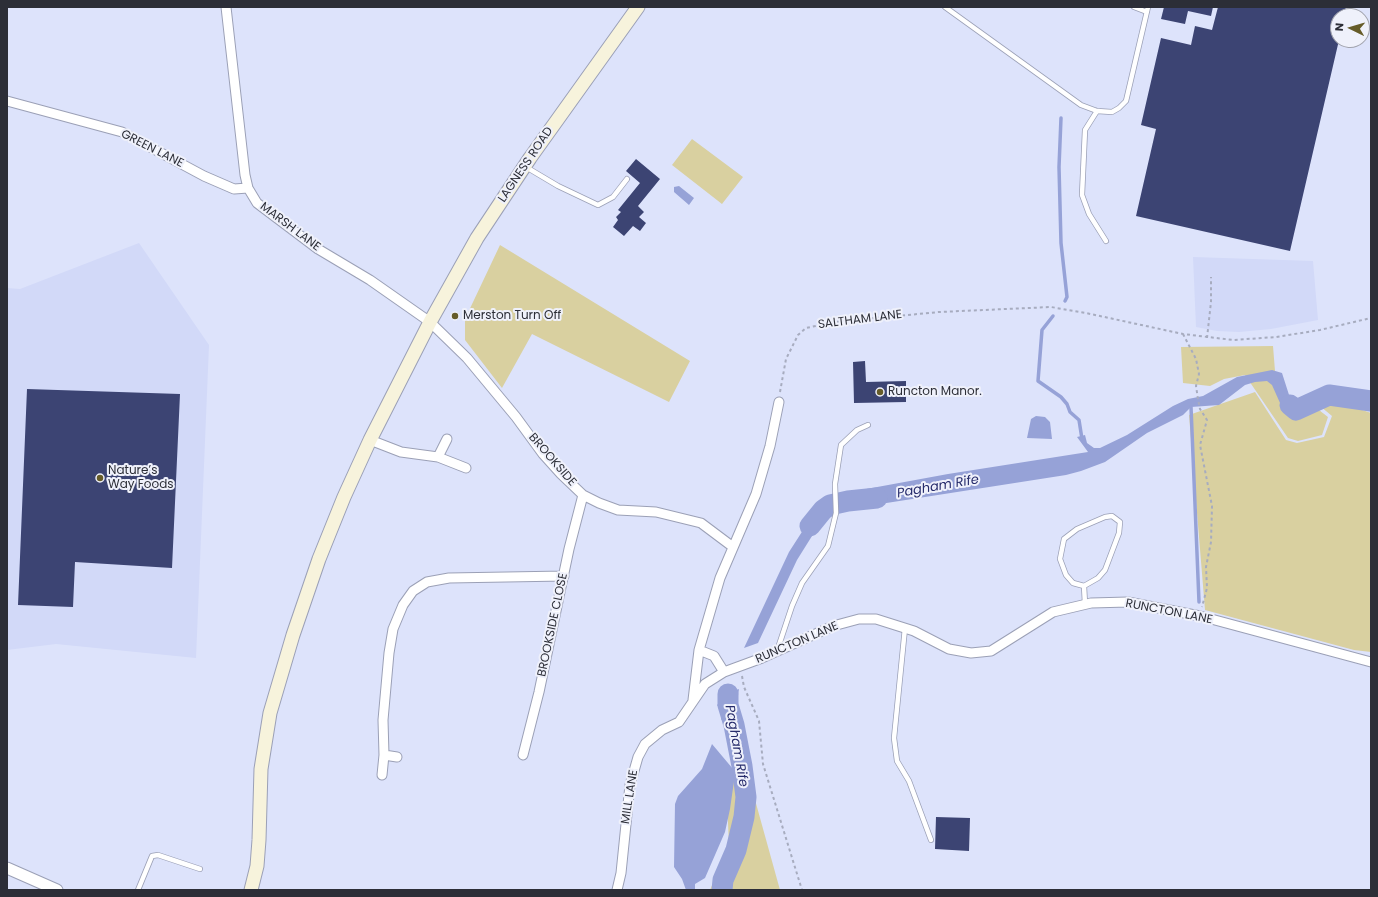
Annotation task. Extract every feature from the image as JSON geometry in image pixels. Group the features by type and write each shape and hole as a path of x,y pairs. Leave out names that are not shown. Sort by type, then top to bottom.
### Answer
{"main road":[{"name":"LAGNESS ROAD","path":"251,890 259,840 261,769 270,713 293,635 319,559 370,440 430,322 478,238 524,166 635,11"}],"street":[{"name":"MARSH LANE","path":"226,7 245,175 248,188 257,202 286,226 318,249 370,280 430,322"},
{"name":"GREEN LANE","path":"7,101 122,132 204,176 234,189 248,188"},
{"name":"BROOKSIDE","path":"430,322 467,358 516,417 542,454 583,495 618,510 656,512 701,523 733,547"},
{"path":"693,703 699,650 720,578 756,494 770,446 779,402"},
{"path":"438,457 447,439"},
{"path":"370,440 401,452 438,457 466,468"},
{"name":"BROOKSIDE CLOSE","path":"523,755 539,692 583,495"},
{"path":"382,775 384,755 383,720 388,653 393,629 403,605 413,591 427,582 449,578 564,576"},
{"name":"RUNCTON LANE","path":"705,684 724,672 833,626 859,620 876,619 914,631 949,649 971,653 992,651 1053,612 1085,604 1128,602 1200,616 1371,662"},
{"path":"699,650 714,656 724,672"},
{"name":"MILL LANE","path":"617,890 621,873 630,785 638,757 645,744 662,730 679,722 705,684"},
{"path":"384,755 397,757"},
{"path":"7,868 57,890"}],"lane":[{"path":"945,7 1081,105 1097,111 1112,112 1126,101 1148,9 1134,7"},
{"path":"1097,111 1085,130 1082,195 1088,214 1106,240"},
{"path":"524,166 558,186 598,205 613,197 627,178"},
{"path":"777,650 792,606 802,583 828,546 836,513 835,484 841,445 857,430 868,425"},
{"path":"1112,516 1120,522 1119,534 1112,555 1105,570 1098,578 1084,586 1073,583 1066,575 1060,559 1064,539 1077,529 1105,517 1112,516"},
{"path":"1084,586 1085,604"},
{"path":"905,628 894,738 897,761 909,781 930,840"},
{"path":"138,890 152,856 158,855 200,869"}],"path":[{"path":"1207,338 1211,302 1211,277"},
{"name":"SALTHAM LANE","path":"779,402 781,382 786,359 798,335 806,328 834,322 939,312 1051,307 1092,314 1183,334 1233,340 1276,337 1320,330 1371,318"},
{"path":"1183,334 1196,359 1199,374 1196,386 1200,409 1206,420 1200,445 1212,506 1211,542 1206,567 1207,588 1202,603 1200,616"},
{"path":"741,665 744,687 758,722 763,764 802,890"}],"shaded area":[{"path":"692,139 743,177 722,204 672,165"},
{"path":"139,243 209,345 196,658 56,644 7,650 7,288 20,289"},
{"path":"500,245 690,361 669,402 532,334 502,388 465,340 465,319"},
{"path":"1193,257 1313,261 1318,320 1271,329 1239,332 1217,331 1196,327"},
{"path":"1273,346 1275,371 1285,407 1292,412 1308,412 1315,407 1328,417 1322,435 1298,441 1288,438 1245,375 1224,379 1210,386 1183,383 1181,347"},
{"path":"1255,392 1286,440 1297,443 1324,437 1332,416 1320,406 1333,400 1371,413 1371,652 1354,650 1205,610 1189,415"},
{"path":"747,771 780,890 710,890 729,845 726,778"}],"water":[{"path":"679,186 694,198 689,205 674,192 674,187"},
{"path":"1272,370 1282,373 1290,398 1297,400 1312,396 1315,407 1308,412 1292,412 1280,403 1272,385 1267,381 1255,382 1245,385 1219,405 1191,407 1183,415 1147,433 1105,462 1081,471 1066,475 848,509 850,492 948,474 1088,452 1077,437 1085,435 1087,443 1094,448 1100,448 1127,435 1173,406 1188,399 1203,396 1237,377"},
{"path":"1036,416 1045,417 1050,422 1052,439 1027,438 1031,419"},
{"path":"831,499 828,518 812,536 797,560 758,643 744,648 789,552 816,510"},
{"path":"739,689 735,715 737,722 725,724 721,719 722,712 717,705 728,694"},
{"path":"712,744 733,769 734,781 730,809 725,832 705,878 695,884 695,890 686,890 682,879 674,867 675,804 678,796 702,769"}],"building":[{"path":"1164,7 1213,7 1211,16 1188,11 1185,24 1161,19"},
{"path":"1218,7 1346,7 1330,8 1330,48 1337,48 1290,251 1136,216 1156,129 1141,125 1161,38 1191,45 1195,26 1212,30"},
{"path":"636,159 660,179 638,206 644,212 639,217 646,223 640,231 633,226 624,236 613,227 618,220 616,217 621,212 618,210 640,183 626,171"},
{"name":"Runcton Manor.","path":"865,361 866,382 906,381 906,402 854,403 853,362"},
{"name":"Nature’s Way Foods","path":"27,389 180,394 172,568 75,562 73,607 18,605"},
{"path":"936,817 970,818 969,851 935,849"}],"waterway":[{"path":"1061,118 1059,167 1061,243 1067,297 1065,301"},
{"path":"1053,316 1042,330 1038,381 1061,397 1067,404 1070,412 1079,420 1082,439"},
{"name":"Pagham Rife","path":"1290,405 1296,410 1329,395 1371,401"},
{"path":"1191,407 1199,602"},
{"name":"Pagham Rife","path":"810,526 823,510 830,505 848,501 877,498"},
{"name":"Pagham Rife","path":"722,890 723,880 736,850 744,817 746,797 734,725 728,705 728,694"}],"place":[{"name":"Merston Turn Off","path":"455,316"},
{"name":"Runcton Manor.","path":"880,392"},
{"name":"Nature’s Way Foods","path":"100,478"}]}
